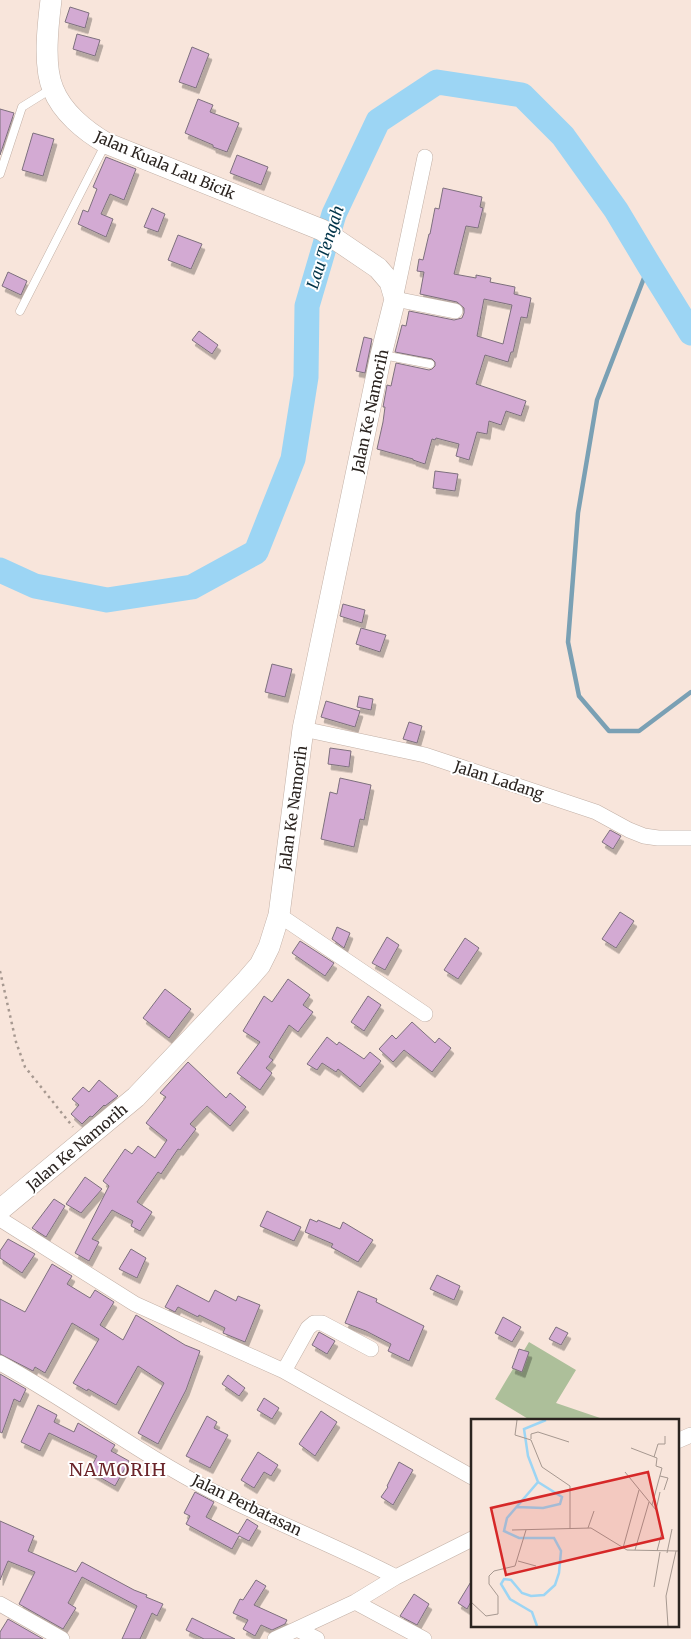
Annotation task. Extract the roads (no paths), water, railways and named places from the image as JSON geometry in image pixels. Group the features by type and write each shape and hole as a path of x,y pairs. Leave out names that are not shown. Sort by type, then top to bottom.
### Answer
{"street":[{"name":"Jalan Kuala Lau Bicik","path":"51,0 47,52 52,88 66,110 90,134 106,143 322,230 378,268 390,282 395,299"},
{"path":"425,157 395,299 455,311"},
{"name":"Jalan Ke Namorih","path":"0,1210 136,1097 247,980 260,965 269,948 279,915 303,729 395,299"},
{"name":"Jalan Ladang","path":"303,729 434,758 596,812 644,836 691,838"},
{"path":"279,915 425,1014"},
{"path":"0,1219 135,1304 284,1371 471,1477"},
{"path":"284,1371 308,1328 314,1323 322,1323 371,1349"},
{"name":"Jalan Perbatasan","path":"0,1362 106,1429 214,1492 365,1560 396,1576"},
{"path":"678,1441 691,1435"},
{"path":"275,1639 355,1602 396,1576 471,1539"},
{"path":"355,1602 424,1639"},
{"path":"0,1604 62,1639"},
{"path":"298,1629 318,1639"}],"lane":[{"path":"0,174 22,107 52,88"},
{"path":"20,311 106,143"},
{"path":"382,355 430,364"}],"waterway":[{"name":"Lau Tengah","path":"0,570 35,586 107,600 192,587 256,552 293,459 306,377 307,306 334,214 378,121 437,82 522,95 563,136 616,210 691,333"},
{"path":"649,265 597,400 578,513 568,642 579,696 609,731 639,731 691,692"}],"district":[{"name":"NAMORIH","path":"118,1469"}]}
